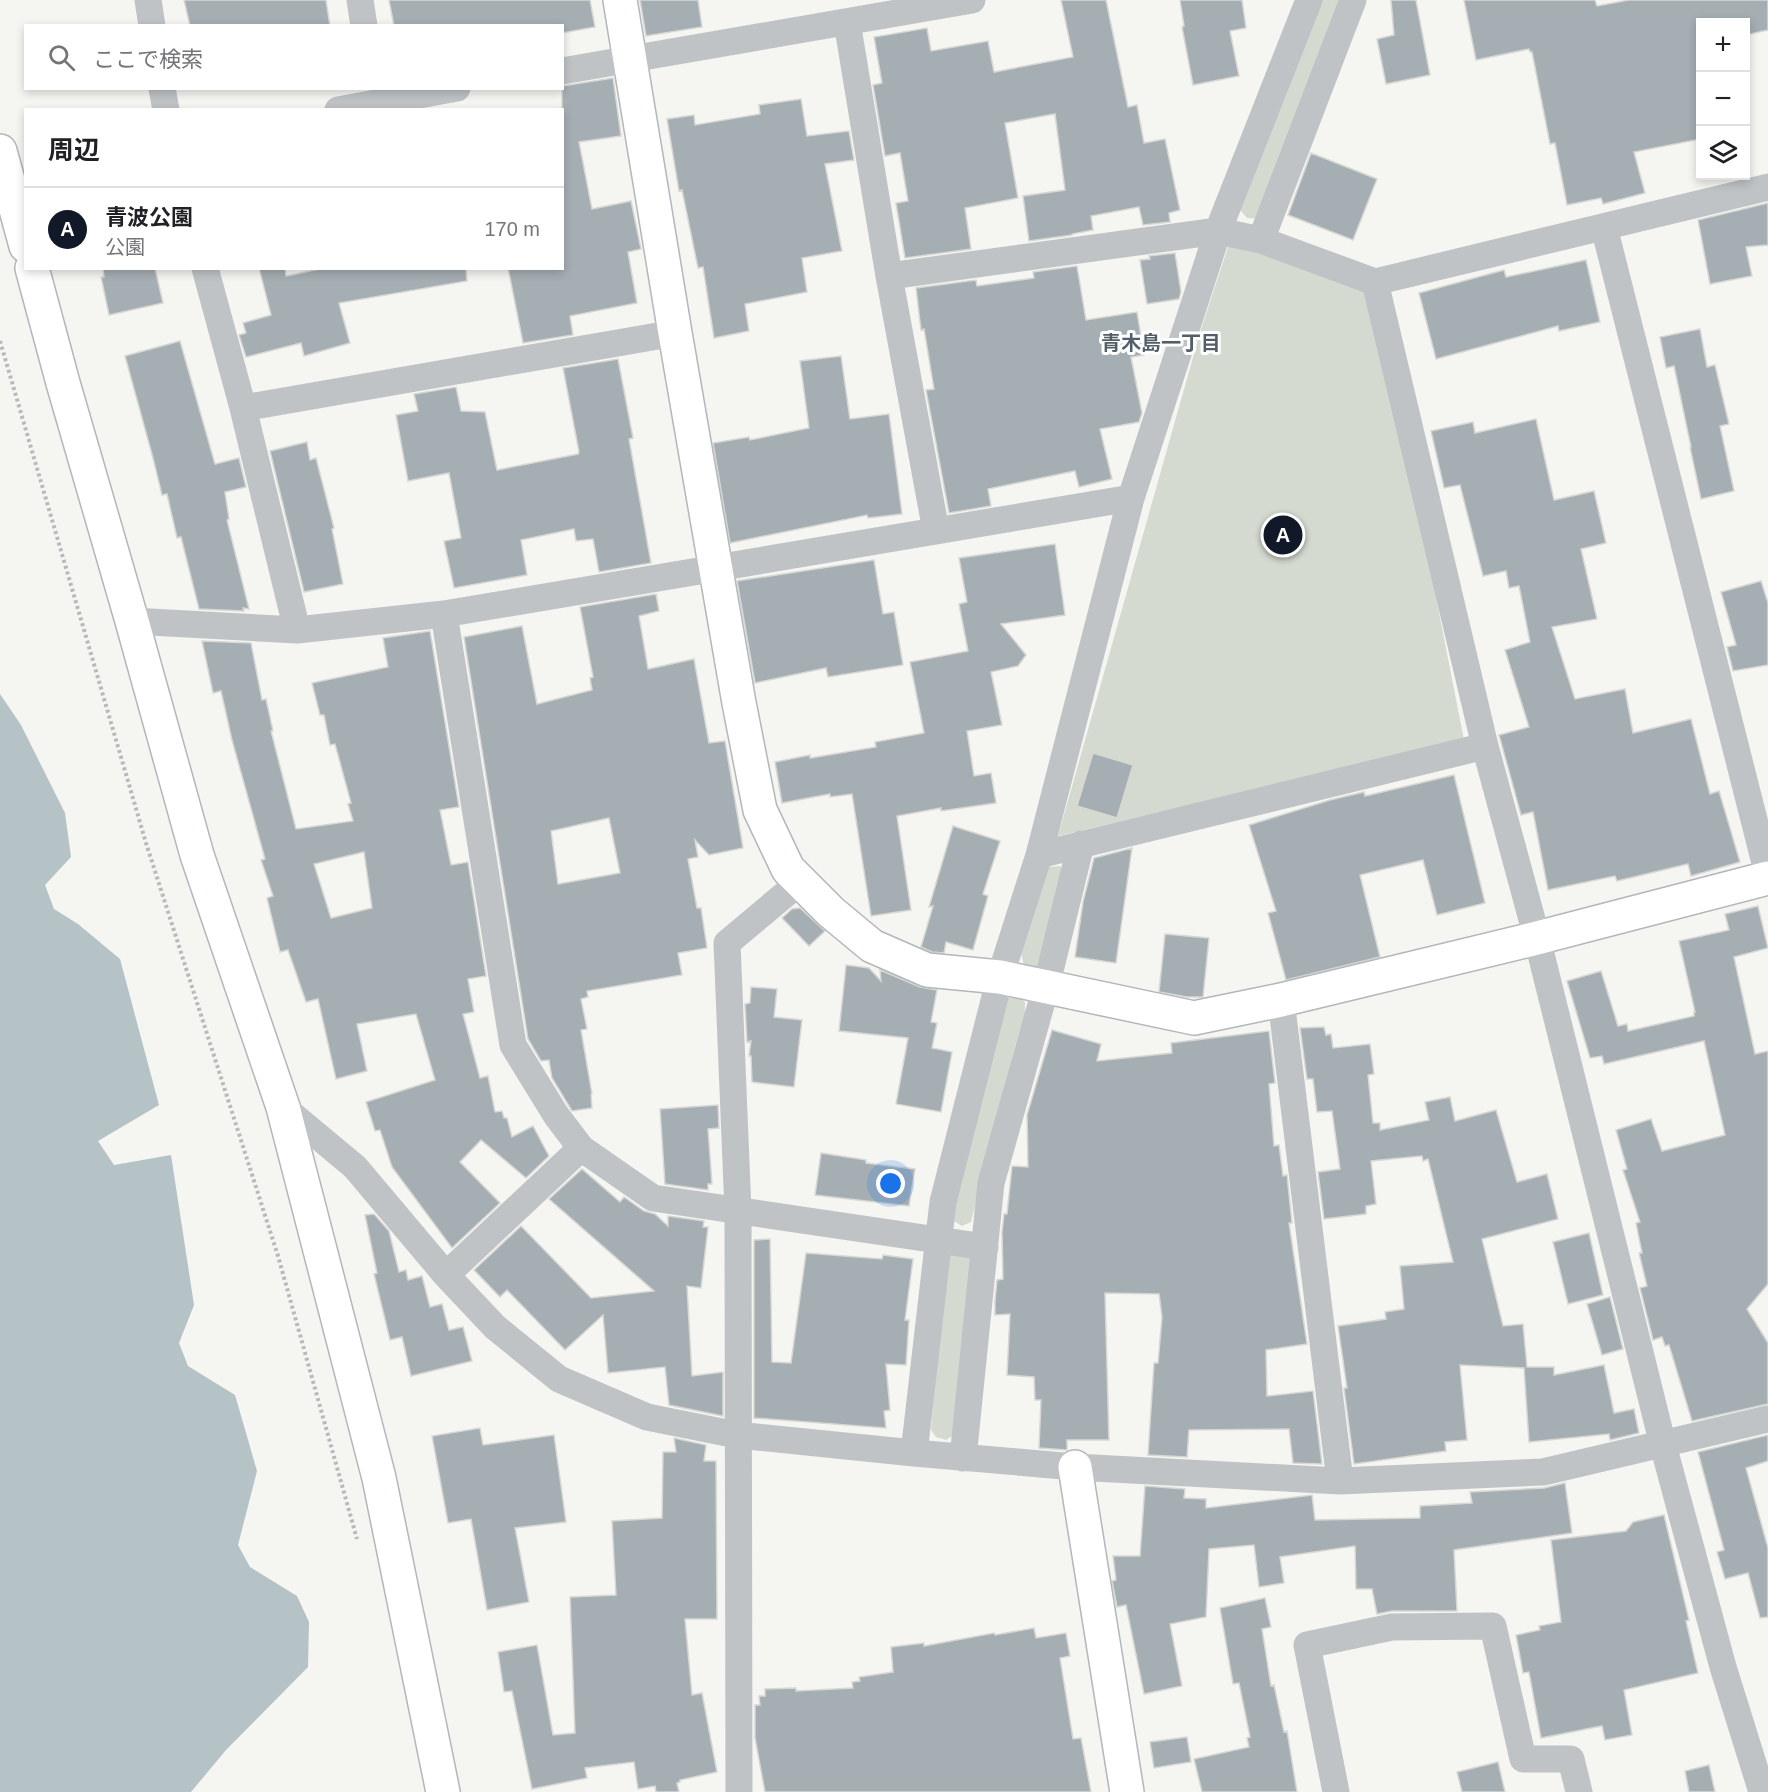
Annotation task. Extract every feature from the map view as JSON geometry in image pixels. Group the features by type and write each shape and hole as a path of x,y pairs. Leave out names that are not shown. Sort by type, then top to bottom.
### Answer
{"street":[{"path":"148,0 152,24"},
{"path":"360,0 364,24"},
{"path":"620,0 675,333 739,703 760,810 788,868 831,912 872,946 927,970 1000,977 1194,1018 1281,1000 1537,938 1768,876 1604,227"},
{"path":"564,70 972,0"},
{"path":"914,1454 943,1202 1000,977 1039,855 1131,498 1218,231 1309,0"},
{"path":"1261,240 1353,0"},
{"path":"847,22 889,276 936,531"},
{"path":"162,90 166,108"},
{"path":"343,108 377,95 435,90"},
{"path":"0,152 24,239"},
{"path":"889,276 1218,231 1261,240 1375,282 1768,187"},
{"path":"33,270 197,855 283,1107 379,1478 443,1792"},
{"path":"206,270 243,408 297,630"},
{"path":"1375,282 1485,746 1537,938 1663,1445 1724,1667 1762,1792"},
{"path":"243,408 675,333"},
{"path":"132,621 297,630 444,614 1131,498"},
{"path":"444,614 513,1045 556,1115 581,1148 653,1198 985,1247"},
{"path":"1039,855 1485,746"},
{"path":"963,1458 991,1184 1046,987 1081,844"},
{"path":"739,1792 738,1211 727,943 801,881"},
{"path":"1281,1000 1340,1481"},
{"path":"283,1107 355,1167 446,1275 495,1327 559,1379 647,1417 737,1435 914,1454 1075,1467 1340,1481 1543,1472 1768,1419"},
{"path":"446,1275 581,1148"},
{"path":"1075,1467 1127,1792"},
{"path":"1335,1792 1307,1645 1392,1627 1471,1626 1493,1626 1523,1759 1571,1760 1579,1792"}],"path":[{"path":"0,341 146,843 278,1256 357,1539"}],"shaded area":[{"path":"1316,0 1344,0 1261,219 1247,218 1240,210"},
{"path":"1229,244 1376,291 1464,740 1058,836 1201,329"},
{"path":"0,694 21,725 65,813 71,857 45,885 54,909 78,924 120,959 159,1105 98,1141 114,1165 171,1155 194,1305 179,1343 188,1366 235,1395 257,1471 238,1545 250,1567 297,1596 309,1622 308,1667 226,1750 191,1792 0,1792"},
{"path":"1060,866 1065,874 1042,966 1033,972 1025,970 1020,948 1047,867"},
{"path":"1018,996 1025,1002 1025,1016 1015,1046 971,1222 962,1226 955,1222 952,1212 1003,999"},
{"path":"964,1249 973,1261 955,1434 946,1440 936,1437 931,1430 945,1258"}],"building":[{"path":"184,0 326,0 330,24 190,24"},
{"path":"389,0 590,0 595,27 564,33 564,24 394,24"},
{"path":"640,0 698,0 702,27 646,36"},
{"path":"1061,0 1106,0 1128,107 1137,105 1144,143 1165,139 1180,210 1169,213 1170,222 1143,225 1139,207 1091,216 1093,230 1029,241 1023,196 1065,190 1055,114 1005,123 1018,198 965,208 971,249 905,258 896,203 908,201 900,153 885,156 873,85 882,83 874,37 927,28 931,51 988,41 994,72 1073,57"},
{"path":"1180,0 1242,0 1246,28 1230,31 1239,76 1193,85 1182,27 1184,26"},
{"path":"1391,0 1416,0 1430,75 1386,84 1377,39 1394,35"},
{"path":"1464,0 1595,0 1597,6 1629,0 1768,0 1768,30 1750,34 1750,18 1696,18 1696,140 1634,152 1645,193 1603,204 1601,198 1567,205 1555,143 1550,144 1532,52 1529,49 1476,60"},
{"path":"613,78 621,136 579,142 592,209 631,201 641,249 628,252 637,303 570,316 573,335 523,343 508,270 564,270 562,90 564,90 564,86"},
{"path":"801,99 807,136 849,131 854,160 825,164 842,251 802,258 807,292 745,304 749,331 714,338 703,267 698,268 682,190 679,191 667,119 694,115 695,125 760,114 759,105"},
{"path":"1311,153 1377,179 1353,240 1288,215"},
{"path":"1768,203 1768,245 1746,247 1752,276 1710,284 1698,220"},
{"path":"1175,253 1181,292 1179,299 1147,304 1140,260 1150,259 1149,256"},
{"path":"1586,260 1600,322 1559,331 1558,326 1436,359 1419,293 1504,270 1506,277"},
{"path":"1077,266 1086,320 1137,312 1144,355 1131,357 1142,413 1139,422 1100,429 1112,479 1079,487 1075,471 988,489 991,506 949,513 926,390 934,389 924,329 921,330 916,288 976,280 977,286 1034,278 1033,272"},
{"path":"103,270 155,270 163,303 109,315 101,277 104,277"},
{"path":"260,270 285,270 286,276 314,270 466,270 467,281 339,303 350,343 304,356 301,343 246,357 239,335 246,333 243,323 271,315"},
{"path":"1700,329 1707,367 1715,365 1729,424 1720,426 1734,491 1701,499 1674,366 1666,368 1660,337"},
{"path":"180,341 215,464 239,458 246,487 225,492 229,519 227,520 249,609 243,608 244,611 199,609 181,537 177,538 167,494 162,495 125,356"},
{"path":"841,356 850,419 889,414 902,514 868,518 867,515 730,543 713,443 749,437 750,440 809,428 800,361"},
{"path":"618,359 633,438 629,439 651,563 599,572 593,539 576,541 574,529 521,540 527,575 454,588 444,541 461,538 449,473 408,481 396,415 418,411 414,394 456,387 461,411 485,412 497,470 578,454 563,368"},
{"path":"1536,419 1554,500 1594,491 1606,543 1581,549 1597,619 1552,627 1575,699 1625,689 1633,733 1691,719 1710,794 1719,791 1740,862 1691,876 1688,864 1617,881 1615,876 1548,890 1533,812 1521,815 1499,735 1529,727 1505,650 1530,642 1519,586 1509,588 1506,571 1483,576 1460,485 1444,488 1431,431 1473,422 1475,433"},
{"path":"307,442 310,460 316,458 334,528 332,529 343,584 304,592 270,451"},
{"path":"1055,544 1065,615 1001,624 1026,655 1018,666 991,672 1002,725 967,731 974,776 991,773 996,803 941,811 941,808 897,816 911,910 871,916 852,794 830,797 830,794 782,803 775,762 876,747 875,742 924,733 910,662 968,651 959,604 967,602 959,558"},
{"path":"874,560 883,614 894,612 903,665 828,677 826,668 755,683 737,581"},
{"path":"1761,581 1768,603 1768,665 1733,671 1727,647 1736,645 1721,592"},
{"path":"656,594 659,611 639,616 648,669 694,659 709,743 725,741 743,848 709,855 695,840 698,857 688,859 697,908 701,908 707,948 678,953 682,975 587,991 588,997 581,999 587,1029 581,1030 592,1094 592,1108 572,1111 552,1078 549,1060 541,1061 528,1039 464,637 522,626 537,704 592,690 590,678 593,677 580,607","holes":["609,818 620,873 558,884 551,831"]},
{"path":"430,631 459,807 440,810 451,865 468,862 486,976 468,979 474,1012 463,1014 480,1078 488,1076 495,1112 502,1111 504,1118 507,1118 512,1137 533,1126 549,1156 526,1178 481,1140 460,1162 500,1203 452,1248 392,1167 380,1130 375,1131 366,1102 435,1080 416,1014 357,1024 367,1071 336,1079 318,999 306,1002 288,950 280,952 267,898 273,896 261,860 265,859 221,691 213,693 202,641 251,643 262,700 266,699 273,731 271,731 296,829 353,821 348,804 351,803 335,744 330,745 324,715 320,715 312,683 388,667 383,638","holes":["364,852 372,908 331,918 314,864"]},
{"path":"1093,753 1133,765 1117,818 1077,806"},
{"path":"1454,775 1485,903 1437,915 1423,860 1360,875 1380,957 1286,980 1268,913 1276,911 1249,825 1330,800 1364,792 1365,796"},
{"path":"953,826 1000,841 983,894 988,896 973,950 946,942 944,953 932,952 921,947 933,906 929,907"},
{"path":"1132,848 1116,963 1075,957 1083,902 1094,858"},
{"path":"1758,906 1768,948 1734,957 1755,1054 1768,1051 1768,1284 1747,1309 1768,1343 1768,1404 1692,1421 1669,1345 1665,1346 1662,1337 1653,1340 1640,1288 1647,1286 1639,1253 1642,1253 1636,1223 1640,1222 1623,1170 1627,1169 1616,1130 1651,1119 1662,1151 1725,1135 1704,1041 1604,1064 1602,1056 1590,1058 1567,981 1601,971 1618,1026 1627,1024 1628,1031 1694,1016 1679,941 1729,930 1725,914"},
{"path":"800,908 825,931 809,946 782,918 792,909"},
{"path":"1165,934 1209,938 1203,997 1187,997 1159,992"},
{"path":"846,965 869,968 881,981 880,970 920,987 937,990 931,1022 937,1023 932,1048 952,1052 941,1112 896,1104 908,1038 839,1031"},
{"path":"751,987 777,989 774,1017 802,1020 794,1087 752,1082 751,1056 749,1056 751,1041 747,1042 745,1004 750,1003"},
{"path":"1324,1027 1326,1035 1331,1034 1333,1048 1370,1044 1374,1074 1368,1075 1373,1123 1380,1123 1380,1130 1429,1120 1425,1102 1450,1097 1455,1121 1496,1110 1517,1182 1547,1174 1558,1219 1482,1239 1503,1326 1523,1324 1527,1367 1554,1367 1554,1375 1604,1365 1614,1413 1634,1409 1639,1433 1610,1440 1609,1434 1529,1442 1524,1368 1460,1365 1467,1440 1445,1442 1446,1451 1354,1464 1338,1326 1386,1319 1385,1312 1404,1309 1400,1266 1453,1262 1428,1159 1423,1161 1422,1156 1371,1161 1376,1204 1366,1206 1366,1214 1324,1219 1318,1172 1340,1169 1332,1111 1317,1112 1313,1079 1307,1079 1300,1028"},
{"path":"1052,1030 1101,1044 1097,1061 1172,1053 1171,1043 1269,1031 1275,1083 1269,1084 1274,1146 1279,1145 1283,1176 1287,1175 1292,1223 1289,1223 1307,1344 1266,1350 1267,1396 1313,1391 1322,1464 1293,1463 1289,1429 1189,1430 1187,1457 1148,1455 1154,1363 1158,1363 1162,1317 1159,1294 1105,1293 1109,1440 1067,1440 1067,1450 1039,1448 1041,1400 1035,1400 1034,1377 1007,1375 1010,1314 995,1315 995,1301 997,1280 1003,1279 1002,1232 1004,1214 1007,1214 1012,1166 1028,1167 1027,1115"},
{"path":"718,1105 719,1128 708,1129 712,1184 708,1184 708,1190 665,1184 660,1109"},
{"path":"821,1153 866,1160 866,1163 915,1169 909,1206 815,1195"},
{"path":"582,1169 620,1202 624,1197 644,1211 655,1214 668,1226 668,1216 704,1221 703,1227 708,1227 701,1288 687,1286 692,1376 723,1372 723,1416 669,1405 665,1367 608,1373 603,1315 565,1350 507,1290 500,1297 474,1270 521,1226 591,1298 654,1291 549,1199"},
{"path":"374,1214 389,1231 399,1272 406,1270 408,1280 422,1276 430,1307 442,1304 449,1330 463,1327 472,1361 411,1376 402,1337 390,1340 374,1274 377,1273 365,1215"},
{"path":"1589,1233 1603,1295 1568,1304 1553,1242"},
{"path":"770,1239 772,1362 791,1363 806,1253 882,1259 883,1255 913,1259 905,1320 909,1320 906,1365 886,1364 890,1410 884,1411 886,1428 754,1418 754,1240"},
{"path":"1610,1297 1623,1349 1602,1355 1587,1304"},
{"path":"480,1428 483,1445 554,1435 566,1522 515,1528 529,1602 487,1610 471,1519 448,1523 432,1436"},
{"path":"1768,1435 1768,1461 1746,1468 1768,1548 1768,1617 1760,1618 1748,1573 1725,1579 1717,1552 1724,1550 1698,1452"},
{"path":"674,1438 706,1445 704,1461 716,1461 717,1619 685,1619 692,1695 702,1693 717,1772 680,1780 677,1783 679,1792 656,1792 655,1786 638,1789 634,1762 585,1768 587,1778 532,1789 512,1691 504,1692 498,1652 537,1645 553,1735 575,1733 570,1597 616,1595 612,1521 662,1518 663,1452 676,1452"},
{"path":"1565,1483 1572,1533 1454,1550 1457,1611 1392,1611 1377,1614 1372,1589 1356,1589 1355,1546 1280,1557 1284,1583 1259,1587 1254,1545 1209,1549 1206,1617 1170,1624 1182,1686 1144,1694 1126,1605 1117,1607 1112,1581 1116,1580 1113,1556 1140,1556 1145,1486 1185,1489 1184,1498 1206,1499 1206,1508 1312,1495 1315,1520 1420,1518 1420,1506 1472,1503 1470,1492 1544,1488"},
{"path":"1664,1515 1689,1620 1686,1621 1698,1673 1624,1690 1632,1735 1605,1740 1602,1726 1541,1738 1529,1672 1523,1673 1516,1635 1540,1630 1539,1626 1561,1622 1551,1540 1626,1531 1633,1522"},
{"path":"1265,1598 1271,1627 1262,1629 1271,1686 1274,1685 1284,1732 1287,1731 1297,1792 1202,1792 1194,1759 1249,1747 1247,1738 1250,1737 1239,1683 1233,1684 1220,1608"},
{"path":"1034,1628 1036,1638 1066,1633 1070,1656 1060,1658 1073,1739 1081,1738 1091,1792 765,1792 755,1738 755,1705 760,1705 759,1696 765,1696 765,1689 796,1688 796,1691 853,1688 852,1682 860,1681 859,1677 893,1672 891,1647 924,1643 924,1646"},
{"path":"1187,1737 1191,1762 1154,1768 1150,1742"},
{"path":"1498,1762 1505,1792 1462,1792 1457,1772"},
{"path":"1709,1765 1715,1792 1689,1792 1685,1771"}],"place":[{"name":"青波公園","path":"1283,535"}],"district":[{"name":"青木島一丁目","path":"1161,343"}]}
